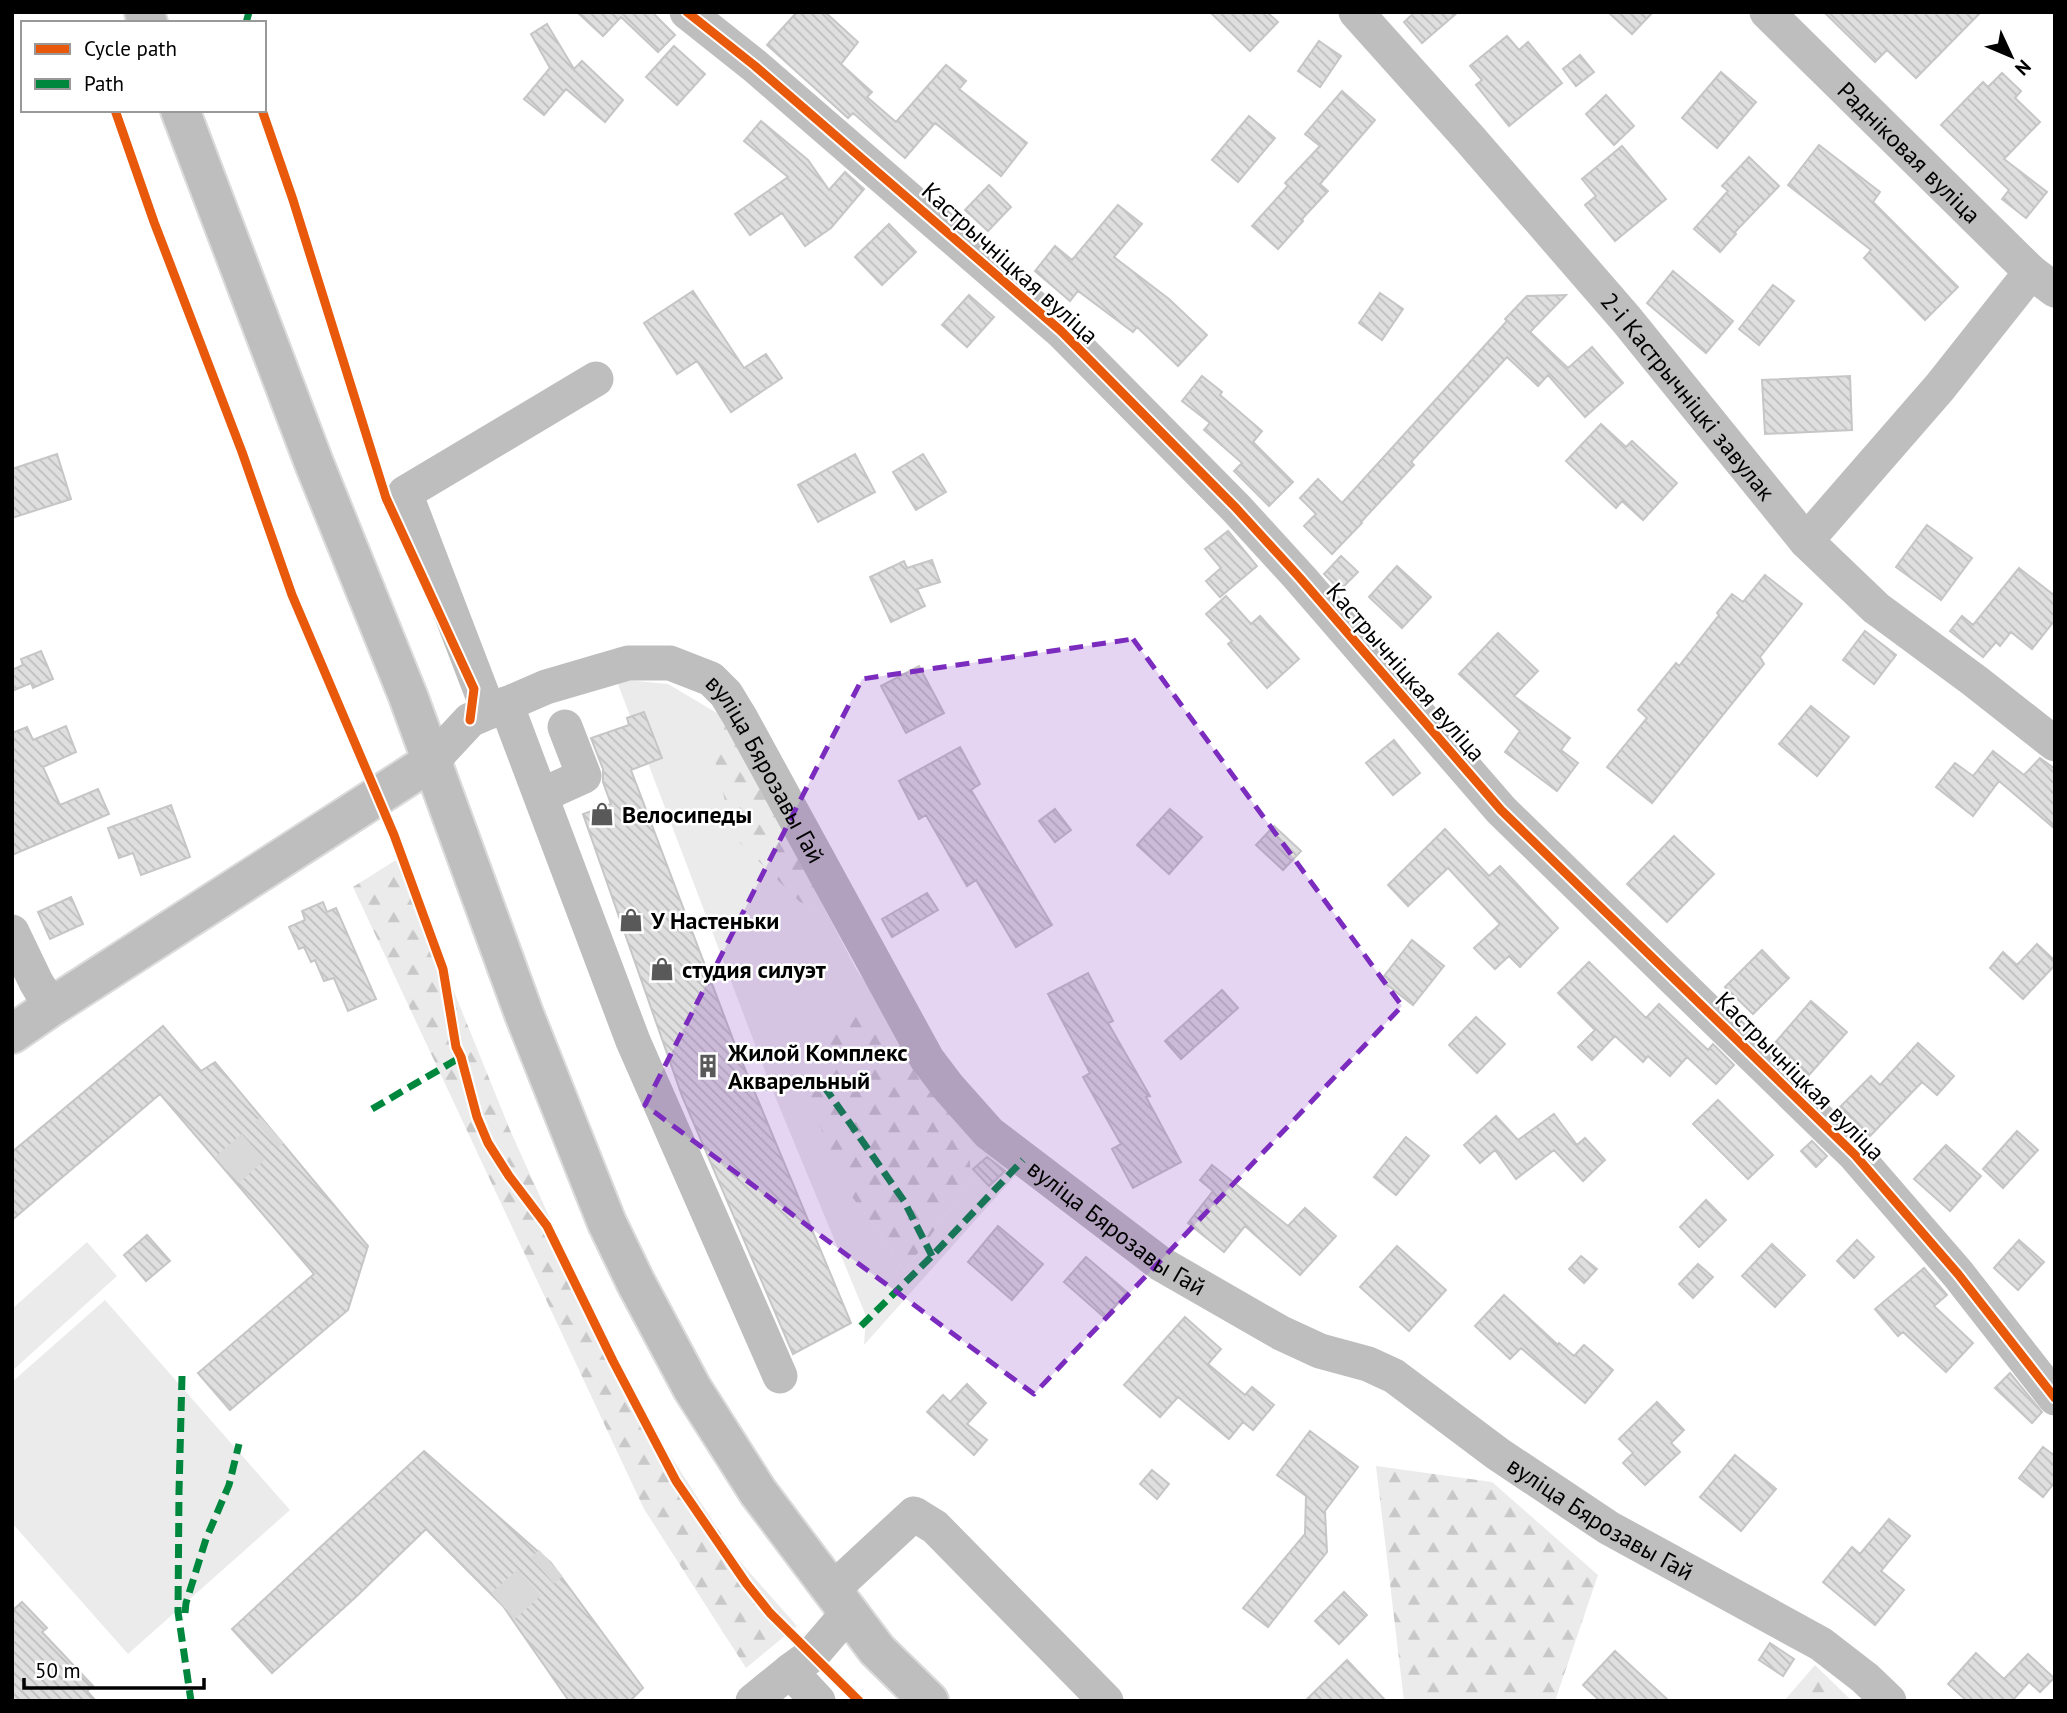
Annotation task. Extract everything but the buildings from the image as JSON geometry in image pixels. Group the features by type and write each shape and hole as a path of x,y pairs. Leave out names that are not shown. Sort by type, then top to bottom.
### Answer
{"main road":[{"path":"181,112 309,451 432,761 524,1014 613,1235 692,1388 758,1492 877,1650 929,1701"},
{"path":"12,1034 432,761"}],"street":[{"name":"Кастрычніцкая вуліца","path":"687,12 755,66 1071,340 1236,508 1501,810 1855,1155 1958,1274 2055,1398"},
{"name":"2-і Кастрычніцкі завулак","path":"1356,12 1626,319 1806,541 1876,608 2055,744"},
{"name":"Радніковая вуліца","path":"1767,12 2043,281"},
{"path":"1806,541 1940,387 2043,281"},
{"path":"596,379 405,493 498,708 542,795 549,821 633,1041 780,1376"},
{"name":"вуліца Бярозавы Гай","path":"432,761 470,720 546,687 643,661 670,663 711,679 726,694 740,717 927,1059 948,1088 989,1133 1161,1264 1281,1334 1320,1351 1368,1363 1394,1376 1498,1454 1609,1528 1821,1644 1865,1678 1889,1701"},
{"path":"542,795 584,776 565,727"},
{"path":"12,932 51,1007"},
{"path":"753,1701 812,1655 840,1601 914,1514 935,1527 1106,1701"},
{"path":"790,1671 818,1701"}],"highlighted area":[{"path":"1133,639 1402,1006 1034,1394 645,1105 862,679"}],"green space":[{"path":"616,679 668,684 727,719 800,902 828,915 856,969 930,1078 1020,1170 864,1345 866,1316 772,1089","holes":["847,997 972,1179 904,1272 852,1197 837,1027"]},
{"path":"727,719 828,915 800,902 734,837 715,761"},
{"path":"396,860 444,967 510,1130 626,1387 736,1557 797,1626 746,1668 644,1509 353,887"},
{"path":"847,997 865,1008 965,1126 972,1179 904,1272 852,1197 809,1102"},
{"path":"87,1242 117,1276 12,1371 12,1309"},
{"path":"105,1300 290,1510 128,1654 12,1523 12,1382"},
{"path":"1376,1466 1492,1482 1598,1575 1555,1701 1404,1701"},
{"path":"1815,1665 1852,1701 1784,1701"}],"tunnel":[{"path":"227,1170 272,1130"},
{"path":"503,1606 551,1563"}],"marked path":[{"path":"247,21 249,12"},
{"path":"372,1109 461,1057"},
{"path":"765,1087 819,1079 904,1201 932,1256"},
{"path":"861,1326 1023,1160"},
{"path":"182,1376 178,1612 191,1701"},
{"path":"185,1613 206,1539 229,1485 239,1444"}],"cycle path":[{"path":"687,12 755,66 1061,331 1236,508 1501,810 1855,1155 1958,1274 2055,1398"},
{"path":"116,112 292,595 394,835 443,969 456,1047 477,1117 488,1143 547,1226 676,1481 746,1583 770,1613 859,1701"},
{"path":"263,112 386,498 474,689 470,720"}],"place":[{"name":"Велосипеды","path":"602,814"},
{"name":"У Настеньки","path":"631,920"},
{"name":"студия силуэт","path":"662,969"},
{"name":"Жилой Комплекс Акварельный","path":"708,1066"}]}
